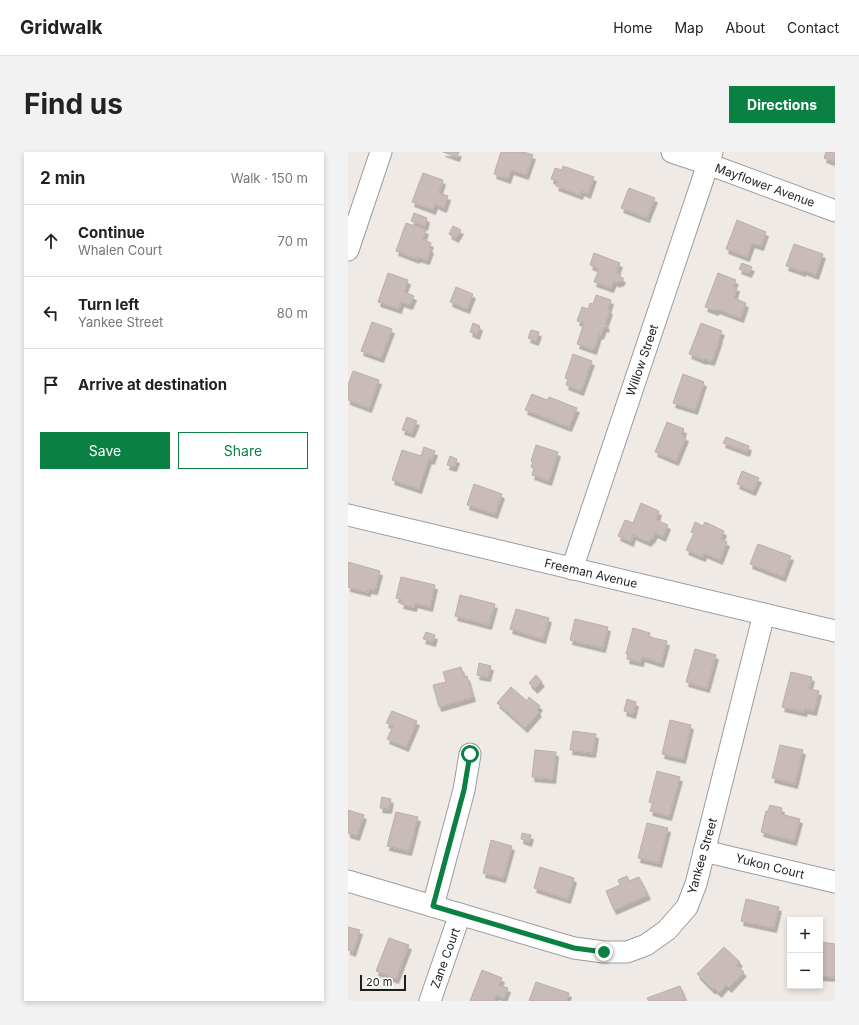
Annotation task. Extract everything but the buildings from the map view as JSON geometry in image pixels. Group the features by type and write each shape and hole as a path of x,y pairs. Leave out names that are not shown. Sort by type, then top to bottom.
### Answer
{"street":[{"path":"348,250 381,152"},
{"name":"Mayflower Avenue","path":"672,152 710,158 835,211"},
{"name":"Willow Street","path":"572,569 710,158"},
{"name":"Freeman Avenue","path":"348,515 835,631"},
{"name":"Yankee Street","path":"348,881 574,948 604,952 627,952 646,944 667,930 687,907 696,884 764,614"},
{"path":"433,906 464,790 470,754"},
{"name":"Yukon Court","path":"704,850 835,882"},
{"name":"Zane Court","path":"430,1001 460,914"}],"route":[{"path":"470,754 464,790 433,906 574,948 604,952"}]}
